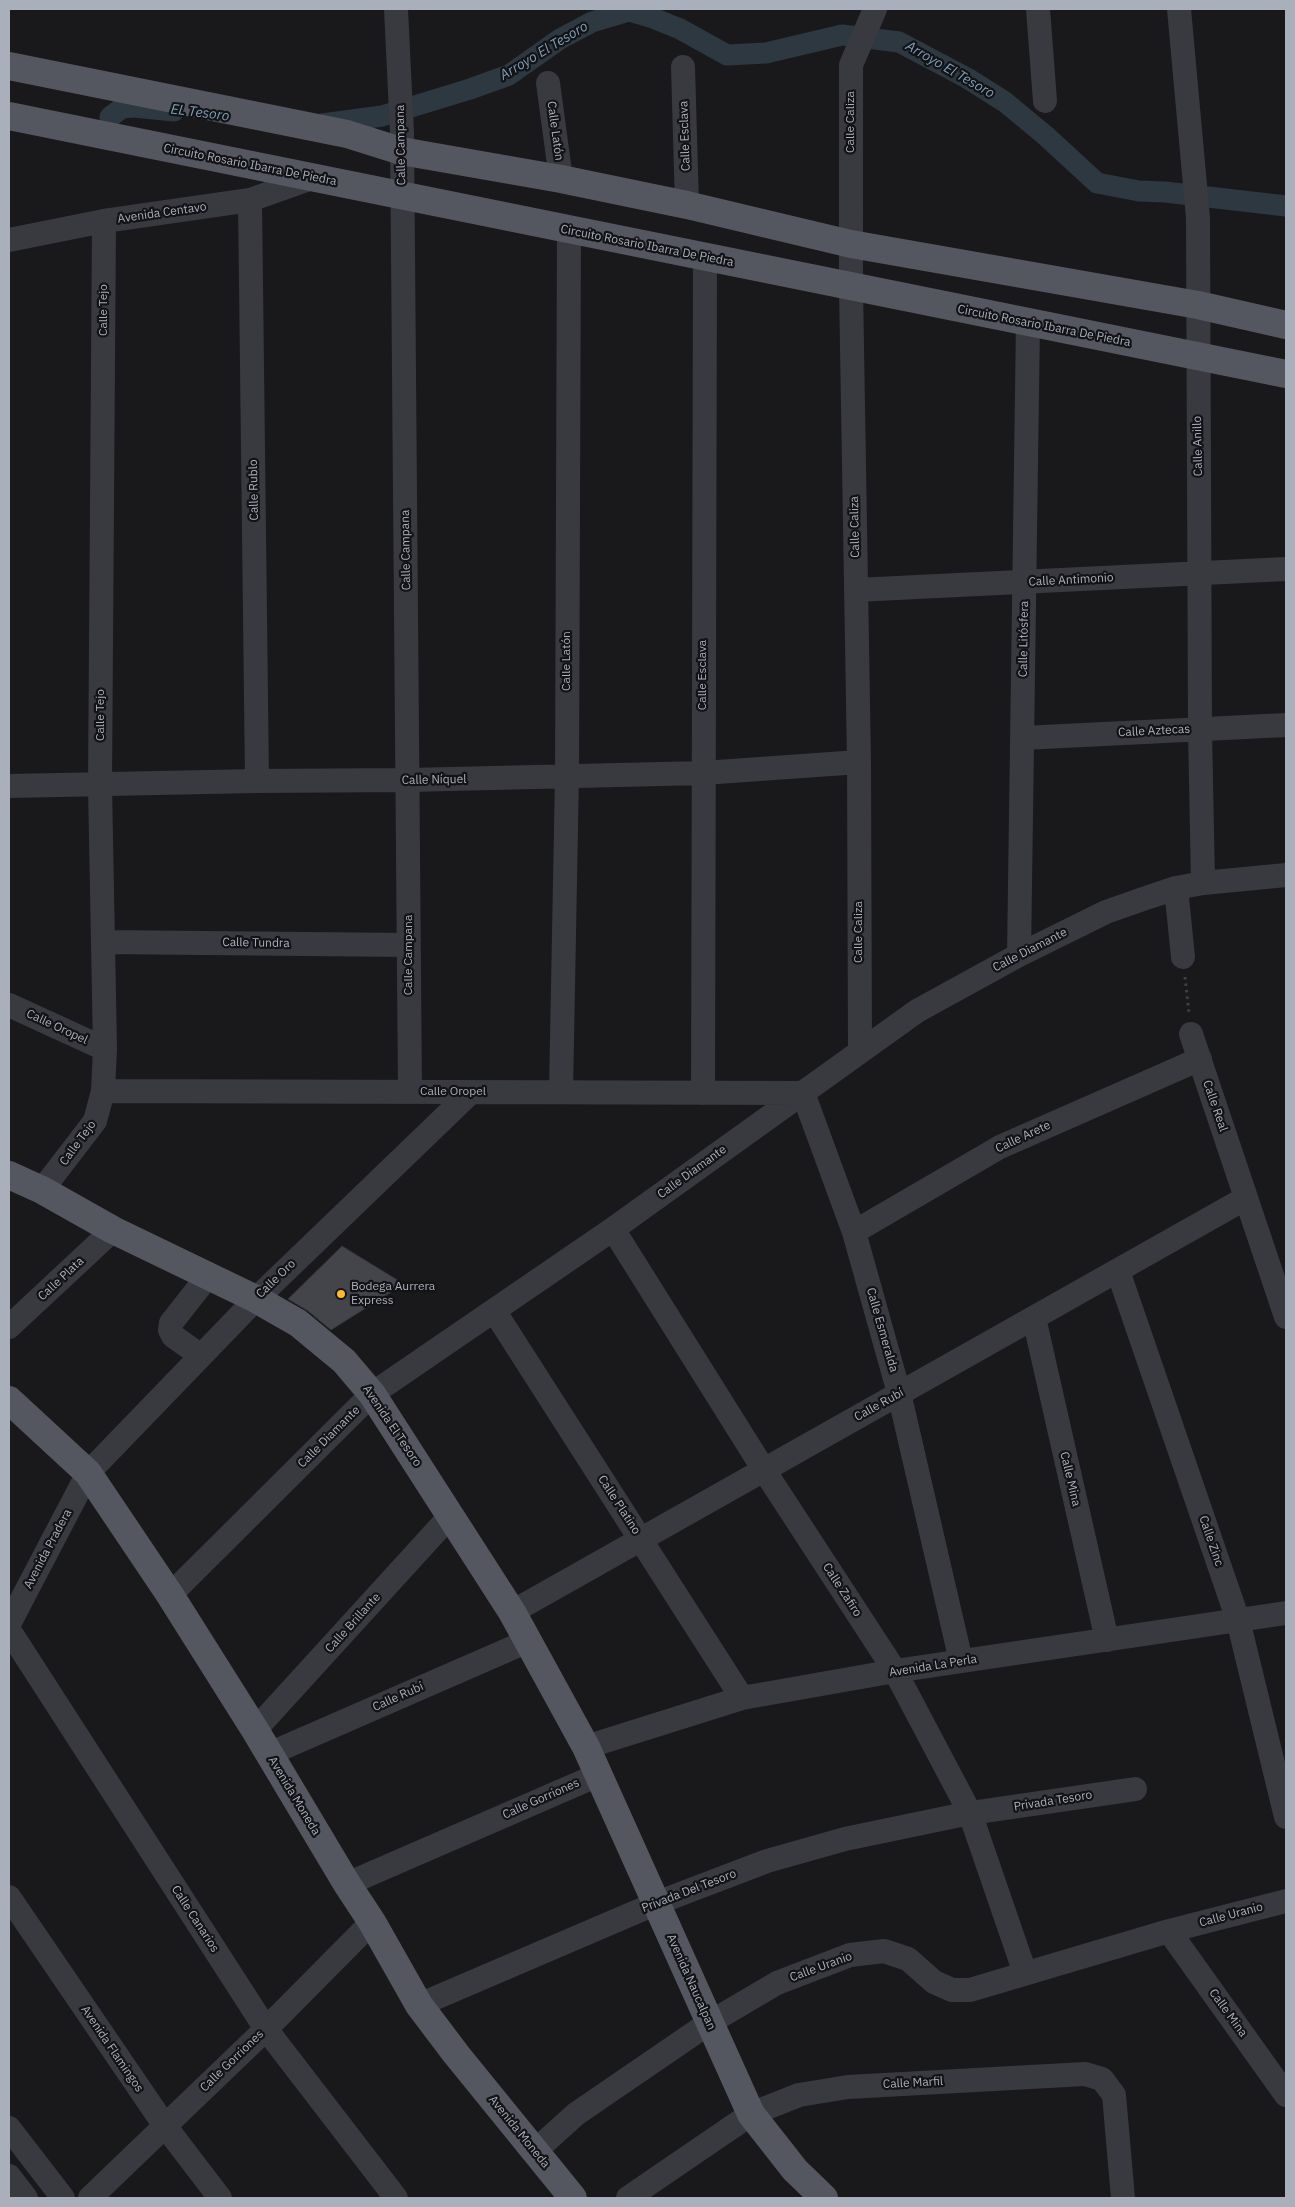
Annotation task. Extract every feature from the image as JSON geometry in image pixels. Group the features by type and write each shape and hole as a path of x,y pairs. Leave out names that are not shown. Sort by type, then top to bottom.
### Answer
{"main road":[{"path":"9,66 347,134 402,142 561,179 687,205 851,244 1198,305 1286,325"},
{"name":"Circuito Rosario Ibarra De Piedra","path":"9,116 1286,374"},
{"name":"Avenida El Tesoro","path":"9,1175 42,1190 113,1230 256,1299 298,1323 344,1360 372,1394 512,1612 586,1747"},
{"name":"Avenida Moneda","path":"9,1400 88,1473 170,1595 269,1754 372,1922 419,2005 456,2054 574,2198"},
{"name":"Avenida Naucalpan","path":"586,1747 751,2114 795,2170 824,2198"}],"street":[{"name":"Calle Campana","path":"396,9 402,142 410,1092"},
{"path":"1038,9 1046,101"},
{"name":"Calle Anillo","path":"1179,9 1198,218 1197,357 1203,883"},
{"name":"Calle Caliza","path":"860,1051 859,762 851,287 851,64 874,12"},
{"name":"Calle Esclava","path":"682,67 687,205"},
{"name":"Calle Latón","path":"548,83 561,179"},
{"name":"Avenida Centavo","path":"9,240 104,221 250,200 312,178"},
{"name":"Calle Rublo","path":"250,200 257,781"},
{"name":"Calle Tejo","path":"42,1190 95,1121 103,1091 106,1049 100,785 104,221"},
{"name":"Calle Latón","path":"561,1092 566,776 569,230"},
{"name":"Calle Esclava","path":"703,1093 705,257"},
{"name":"Calle Litósfera","path":"1019,955 1028,322"},
{"name":"Calle Antimonio","path":"856,590 1286,569"},
{"name":"Calle Aztecas","path":"1022,738 1286,725"},
{"name":"Calle Níquel","path":"9,786 703,773 859,762"},
{"name":"Calle Diamante","path":"170,1595 372,1394 495,1312 917,1011 1019,955 1106,912 1176,888 1203,883 1286,875"},
{"path":"1176,888 1183,957"},
{"name":"Calle Tundra","path":"103,942 408,945"},
{"name":"Calle Oropel","path":"9,1005 106,1049"},
{"name":"Calle Real","path":"1191,1034 1286,1317"},
{"name":"Calle Arete","path":"854,1232 1000,1147 1200,1059"},
{"name":"Calle Oropel","path":"103,1091 803,1093"},
{"name":"Calle Oro","path":"88,1473 256,1299 471,1092"},
{"name":"Calle Esmeralda","path":"803,1093 854,1232 899,1394 961,1661"},
{"name":"Calle Rubí","path":"512,1612 1246,1198"},
{"name":"Calle Zafiro","path":"613,1229 764,1470 895,1672 970,1813 1025,1973"},
{"name":"Calle Plata","path":"9,1327 113,1230"},
{"name":"Calle Zinc","path":"1118,1271 1238,1620 1286,1817"},
{"path":"201,1356 173,1336 170,1330 171,1323 208,1276"},
{"name":"Calle Platino","path":"495,1312 742,1698"},
{"name":"Calle Mina","path":"1034,1318 1106,1640"},
{"name":"Avenida Pradera","path":"9,1624 88,1473"},
{"name":"Calle Brillante","path":"254,1730 451,1515"},
{"name":"Avenida La Perla","path":"586,1747 742,1698 961,1661 1286,1613"},
{"name":"Calle Canarios","path":"9,1630 266,2029 396,2198"},
{"name":"Calle Rubí","path":"269,1754 528,1641"},
{"name":"Calle Gorriones","path":"347,1884 598,1774"},
{"name":"Privada Tesoro","path":"970,1813 1135,1789"},
{"name":"Privada Del Tesoro","path":"419,2005 657,1903 767,1861 836,1841 970,1813"},
{"name":"Avenida Flamingos","path":"9,1897 165,2126 220,2198"},
{"name":"Calle Uranio","path":"535,2151 576,2114 709,2023 777,1983 850,1955 884,1951 908,1959 934,1982 952,1990 970,1990 1169,1931 1286,1901"},
{"name":"Calle Gorriones","path":"90,2198 266,2029 372,1922"},
{"name":"Calle Mina","path":"1169,1931 1286,2095"},
{"name":"Calle Marfil","path":"628,2198 751,2114 799,2095 848,2087 1085,2074 1102,2078 1114,2094 1122,2198"},
{"path":"9,2128 63,2198"},
{"path":"9,2176 26,2198"}],"path":[{"path":"1183,957 1191,1034"}],"building":[{"name":"Bodega Aurrera Express","path":"342,1246 404,1284 331,1330 308,1311 288,1299"}],"waterway":[{"name":"Arroyo El Tesoro","path":"322,124 382,116 509,75 560,39 592,22 629,11 680,29 727,55 766,53 842,35 899,42 967,78 1005,102 1046,136 1097,183 1139,191 1165,192 1286,206"},
{"name":"EL Tesoro","path":"110,117 122,108 134,107 174,111"}],"place":[{"name":"Bodega Aurrera Express","path":"341,1294"}]}
